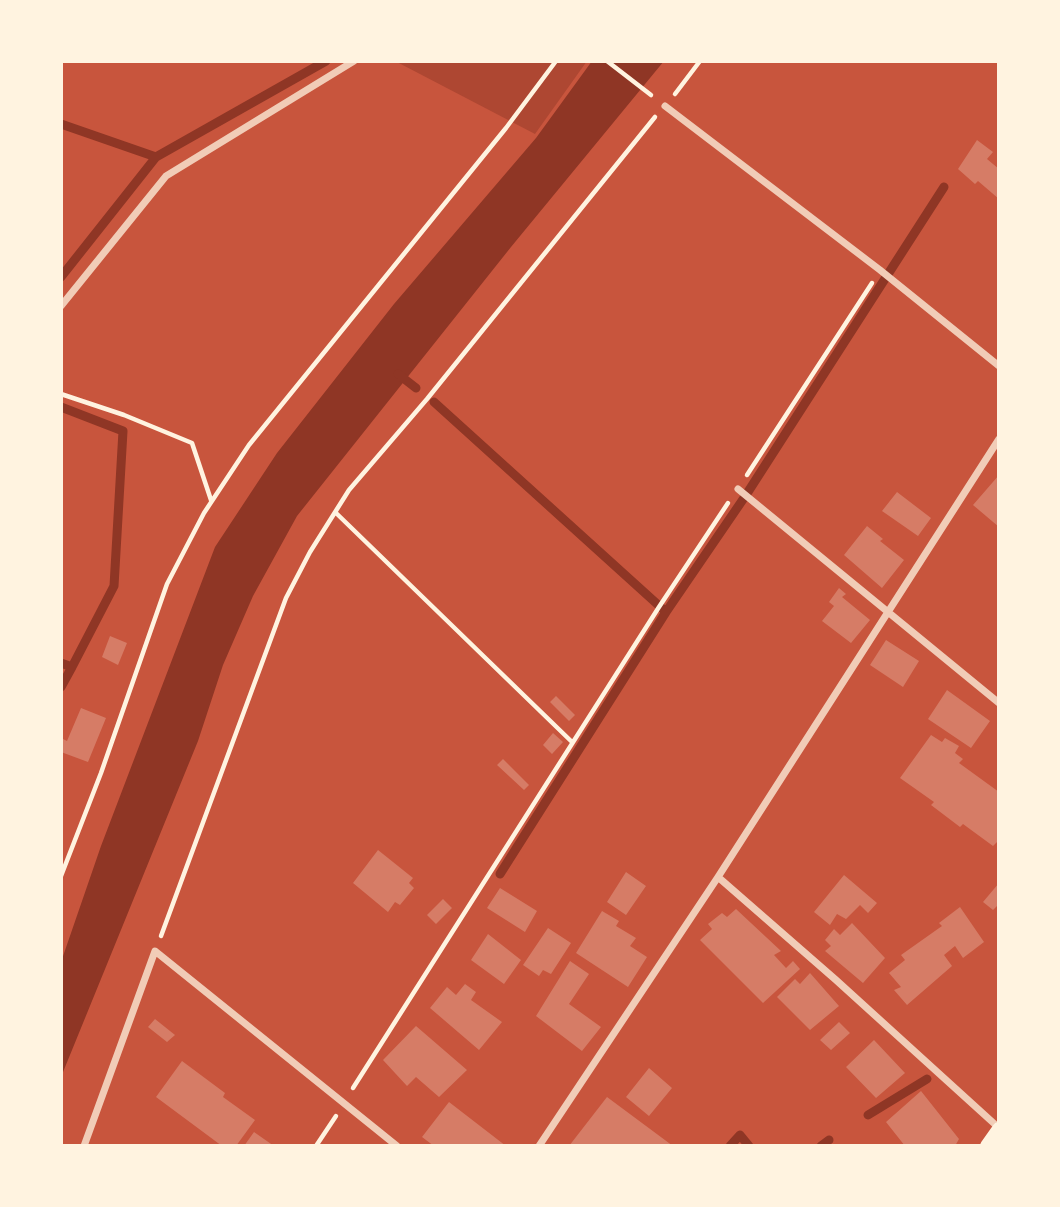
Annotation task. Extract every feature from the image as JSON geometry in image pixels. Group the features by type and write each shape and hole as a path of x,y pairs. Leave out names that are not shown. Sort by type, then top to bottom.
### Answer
{"main road":[{"path":"987,1146 999,1128"}],"street":[{"path":"61,306 166,176 354,61"},
{"path":"665,106 880,270 999,366"},
{"path":"540,1146 718,877 886,611 999,439"},
{"path":"738,489 999,703"},
{"path":"718,877 999,1128"},
{"path":"84,1146 155,951 397,1146"}],"path":[{"path":"61,876 101,773 167,584 212,501 249,445 506,128 556,61"},
{"path":"607,61 665,106"},
{"path":"155,951 286,597 335,512 349,490 427,399 700,61"},
{"path":"317,1146 572,742 880,270"},
{"path":"61,394 124,415 192,443 212,501"},
{"path":"335,512 572,742"}],"shaded area":[{"path":"395,61 587,61 535,134"},
{"path":"592,61 664,61 511,247 297,516 253,596 223,665 198,741 61,1077 61,962 101,846 215,547 277,453 394,304 536,138"}],"building":[{"path":"977,140 993,152 987,159 999,169 999,199 978,181 975,184 958,169"},
{"path":"999,475 999,527 973,505"},
{"path":"897,492 931,518 918,536 882,511"},
{"path":"867,526 883,539 880,541 904,560 882,588 844,555"},
{"path":"839,588 846,594 842,597 870,620 851,643 822,621 834,606 829,602"},
{"path":"110,636 127,643 118,665 102,657"},
{"path":"886,640 919,661 903,687 870,665"},
{"path":"947,690 990,721 971,748 928,719"},
{"path":"556,696 575,715 569,721 550,702"},
{"path":"81,708 106,718 88,762 61,752 61,738 67,741"},
{"path":"553,733 563,742 552,754 543,745"},
{"path":"931,735 942,742 945,738 959,746 955,753 963,759 959,763 999,792 999,840 993,846 963,824 960,827 931,805 934,802 900,778"},
{"path":"503,759 529,785 524,790 497,765"},
{"path":"378,850 413,878 409,883 414,888 400,905 395,902 388,912 353,883"},
{"path":"626,872 646,886 626,915 607,902"},
{"path":"844,875 877,903 868,913 860,905 846,919 837,914 830,925 814,912"},
{"path":"999,883 999,904 993,910 983,902"},
{"path":"500,888 537,911 525,932 487,908"},
{"path":"443,899 452,908 436,924 427,915"},
{"path":"960,907 984,942 963,958 955,946 944,955 952,966 907,1005 894,990 901,987 889,973 905,960 901,955 942,926 939,923"},
{"path":"736,909 781,951 774,955 786,968 793,961 800,969 763,1003 700,940 712,929 708,924 722,913 727,917"},
{"path":"602,911 619,921 616,926 636,938 630,946 647,957 628,987 576,953"},
{"path":"852,923 885,958 863,983 825,951 831,946 825,940 834,929 840,935"},
{"path":"548,928 571,943 551,974 543,970 539,976 523,965"},
{"path":"488,934 521,960 504,984 471,960"},
{"path":"570,961 589,974 569,1004 601,1027 582,1051 536,1016"},
{"path":"810,973 839,1006 810,1030 777,997 795,979 800,984"},
{"path":"465,984 476,992 471,1000 502,1022 479,1050 430,1008 447,987 456,995"},
{"path":"155,1019 175,1035 167,1042 148,1027"},
{"path":"839,1022 850,1033 831,1050 820,1040"},
{"path":"416,1026 467,1070 439,1097 416,1077 407,1086 383,1060"},
{"path":"874,1040 905,1073 876,1098 846,1067"},
{"path":"182,1061 225,1093 223,1097 255,1120 236,1146 222,1146 156,1097"},
{"path":"649,1068 672,1088 649,1116 626,1097"},
{"path":"921,1091 959,1139 955,1146 905,1146 886,1122"},
{"path":"607,1097 673,1146 569,1146"},
{"path":"449,1102 506,1146 434,1146 422,1137"},
{"path":"254,1132 274,1146 244,1146"}],"waterway":[{"path":"61,277 156,157 326,61"},
{"path":"61,124 156,157"},
{"path":"434,402 666,612 746,495 944,187"},
{"path":"398,374 416,388"},
{"path":"61,407 123,431 114,586 72,667"},
{"path":"500,874 666,612"},
{"path":"61,663 72,667 61,687"},
{"path":"868,1115 927,1079"},
{"path":"730,1146 740,1135 749,1146"},
{"path":"821,1146 829,1140"}]}
